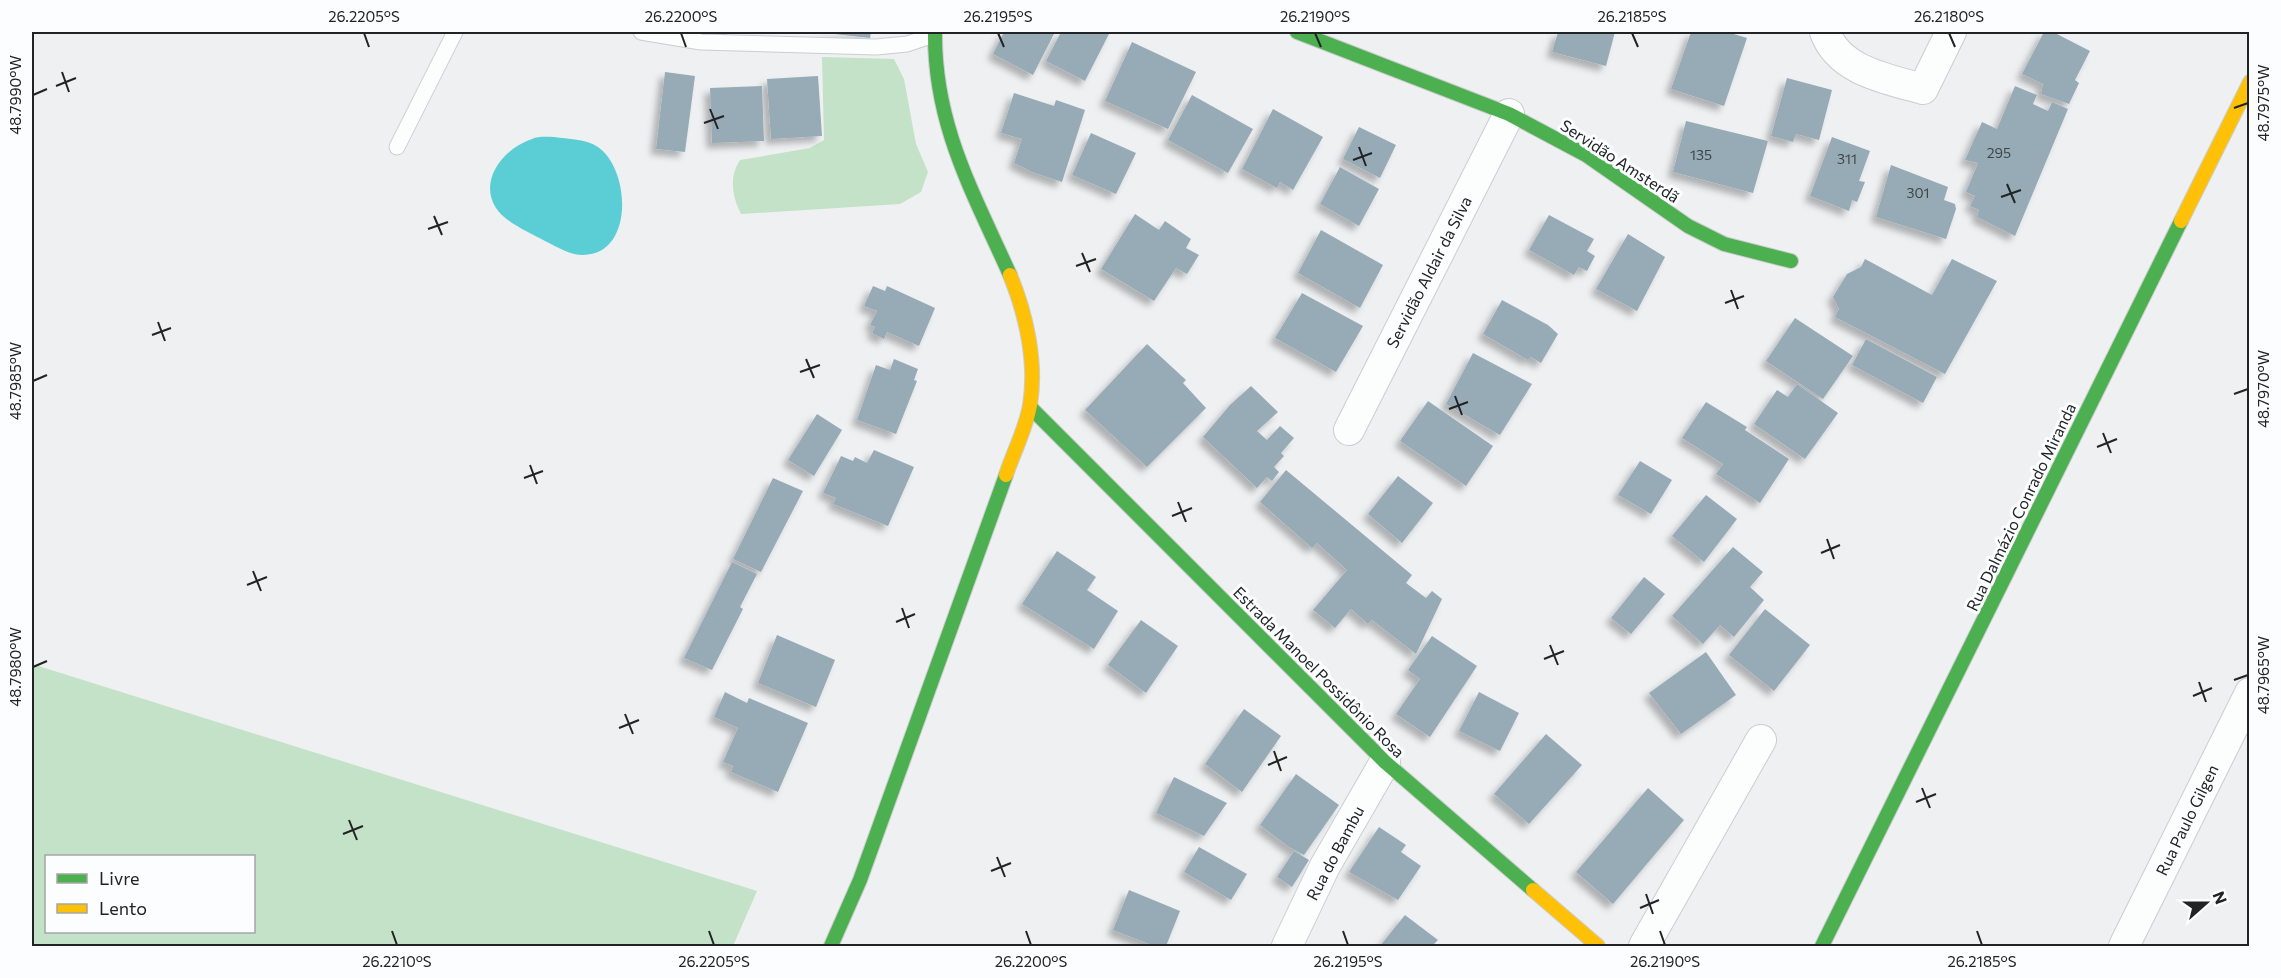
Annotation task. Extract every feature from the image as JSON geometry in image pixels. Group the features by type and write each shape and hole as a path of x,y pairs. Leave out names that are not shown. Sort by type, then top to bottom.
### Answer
{"street":[{"name":"Servidão Amsterdã","path":"1297,32 1509,114 1586,154 1688,226 1724,244 1791,261"},
{"path":"1825,32 1830,46 1849,62 1871,74 1923,89 1951,32"},
{"path":"831,946 860,880 1030,407 1033,374 1029,342 1013,282 980,215 952,145 939,87 934,33"},
{"name":"Rua Dalmázio Conrado Miranda","path":"1822,946 2250,82"},
{"name":"Servidão Aldair da Silva","path":"1349,430 1509,114"},
{"name":"Estrada Manoel Possidônio Rosa","path":"1030,407 1385,762 1598,946"},
{"name":"Rua Paulo Gilgen","path":"2124,946 2250,693"},
{"path":"1644,946 1761,740"},
{"name":"Rua do Bambu","path":"1287,946 1325,866 1385,762"}],"lane":[{"path":"397,147 455,32"},
{"path":"641,32 701,42 876,47 907,44 934,33"}],"green space":[{"path":"822,57 894,59 904,79 916,144 928,172 921,192 900,204 741,214 733,187 734,173 740,160 810,148 824,140"},
{"path":"32,664 757,891 733,946 32,946"}],"water":[{"path":"554,137 593,144 609,158 617,174 622,210 619,227 612,241 600,251 578,255 559,248 512,223 500,213 491,197 492,176 504,157 522,143 532,139"}],"building":[{"path":"691,32 727,32 727,35 691,35"},
{"path":"817,32 871,32 870,38"},
{"path":"1004,32 1055,32 1033,75 993,54"},
{"path":"1061,32 1110,32 1085,81 1046,61"},
{"path":"1558,32 1615,32 1606,66 1552,52"},
{"path":"1691,32 1727,32 1747,38 1724,106 1671,89"},
{"path":"2044,32 2053,32 2090,51 2075,80 2079,83 2069,104 2041,94 2043,84 2022,74"},
{"path":"1132,42 1196,72 1168,129 1105,101"},
{"path":"665,72 695,76 685,152 656,149"},
{"path":"818,76 822,136 771,139 767,79"},
{"path":"1787,78 1832,90 1819,140 1796,134 1793,142 1771,136"},
{"path":"762,86 764,141 712,143 710,88"},
{"path":"2015,86 2037,95 2033,104 2048,111 2052,102 2068,109 2015,236 1977,217 1979,210 1970,206 1975,196 1966,192 1978,163 1965,160 1982,122 1997,129"},
{"path":"1014,93 1054,106 1056,100 1085,110 1062,182 1014,163 1022,139 1001,133"},
{"path":"1192,95 1253,129 1228,173 1168,140"},
{"path":"1273,109 1323,137 1293,190 1280,182 1277,188 1242,169"},
{"path":"1686,121 1768,141 1753,193 1673,172"},
{"path":"1359,127 1396,145 1380,178 1343,159"},
{"path":"1091,133 1136,153 1116,194 1072,175"},
{"path":"1832,137 1870,151 1859,181 1865,182 1857,202 1852,200 1849,211 1810,196"},
{"path":"1891,165 1948,187 1944,200 1955,204 1956,209 1946,239 1876,217"},
{"path":"1340,167 1379,189 1359,226 1320,204"},
{"path":"1135,214 1159,230 1165,221 1191,239 1186,248 1199,255 1187,274 1176,268 1154,301 1101,269"},
{"path":"1549,215 1594,239 1587,251 1595,256 1587,271 1579,267 1574,275 1529,250"},
{"path":"1321,230 1383,265 1360,308 1298,273"},
{"path":"1628,234 1665,257 1637,311 1596,289"},
{"path":"1865,259 1932,295 1952,259 1997,281 1945,374 1835,317 1839,309 1833,297 1847,274 1861,267"},
{"path":"873,286 885,291 887,286 935,308 919,346 887,332 884,339 872,333 875,327 870,325 877,311 864,306"},
{"path":"1302,293 1363,326 1336,372 1275,338"},
{"path":"1502,300 1548,325 1558,334 1541,363 1531,357 1528,360 1483,334"},
{"path":"1795,318 1853,356 1823,399 1766,361"},
{"path":"1866,339 1937,377 1923,403 1852,365"},
{"path":"1147,344 1186,380 1183,383 1206,408 1147,467 1085,410"},
{"path":"1473,353 1532,384 1500,435 1446,404"},
{"path":"894,359 918,369 914,380 917,381 896,434 857,420 876,365 890,370"},
{"path":"1797,384 1838,413 1805,459 1754,424 1777,390 1788,397"},
{"path":"1251,386 1278,412 1257,431 1267,440 1280,426 1294,438 1281,453 1284,456 1274,467 1279,472 1272,481 1267,477 1257,488 1203,437 1230,405"},
{"path":"1428,401 1493,446 1466,486 1400,441"},
{"path":"1706,402 1747,427 1745,430 1789,459 1760,503 1716,474 1723,464 1682,438"},
{"path":"817,414 842,430 814,476 788,460"},
{"path":"874,450 914,467 888,526 833,504 836,498 823,493 841,456 853,461 855,457 867,463"},
{"path":"1640,461 1672,480 1651,514 1618,495"},
{"path":"1286,470 1412,575 1406,583 1426,598 1432,591 1442,599 1416,654 1372,620 1368,624 1351,609 1335,628 1313,610 1347,570 1317,543 1312,548 1260,502"},
{"path":"1398,476 1433,503 1402,543 1368,514"},
{"path":"773,478 803,491 761,572 733,559"},
{"path":"1706,495 1737,519 1704,562 1672,536"},
{"path":"1733,547 1763,572 1750,587 1764,600 1734,637 1720,625 1703,644 1672,616"},
{"path":"1057,551 1096,577 1087,590 1118,611 1094,649 1022,604"},
{"path":"732,562 757,574 740,607 743,609 712,670 684,658"},
{"path":"1644,577 1665,594 1631,634 1611,618"},
{"path":"1765,609 1810,645 1774,691 1729,655"},
{"path":"1141,620 1178,646 1146,693 1108,665"},
{"path":"777,635 835,660 816,707 758,683"},
{"path":"1432,636 1477,666 1430,737 1396,714 1420,679 1408,670"},
{"path":"1706,652 1736,695 1681,734 1649,693"},
{"path":"725,692 747,703 749,698 808,723 778,792 731,772 733,766 723,762 738,728 714,717"},
{"path":"1479,692 1519,713 1500,751 1459,731"},
{"path":"1244,709 1281,736 1242,792 1205,764"},
{"path":"1546,734 1582,765 1529,824 1494,794"},
{"path":"1296,774 1339,805 1304,855 1289,847 1260,825"},
{"path":"1174,777 1227,803 1204,836 1156,813"},
{"path":"1648,788 1684,820 1613,904 1576,872"},
{"path":"1379,827 1406,845 1401,852 1421,866 1398,900 1349,872"},
{"path":"1199,847 1247,874 1231,900 1184,872"},
{"path":"1294,851 1309,860 1292,887 1277,877"},
{"path":"1129,890 1180,911 1166,946 1154,946 1113,930"},
{"path":"1405,915 1438,940 1432,946 1380,946"}],"traffic: fast":[{"path":"935,32 936,66 949,128 970,186 1010,275"},
{"path":"1297,32 1509,114 1586,155 1688,226 1724,244 1791,261"},
{"path":"1822,946 2181,221"},
{"path":"1030,407 1385,762 1533,890"},
{"path":"831,946 860,880 1006,475"}],"traffic: slow":[{"path":"2181,221 2250,82"},
{"path":"1006,475 1026,423 1032,389 1029,338 1010,275"},
{"path":"1533,890 1598,946"}]}
